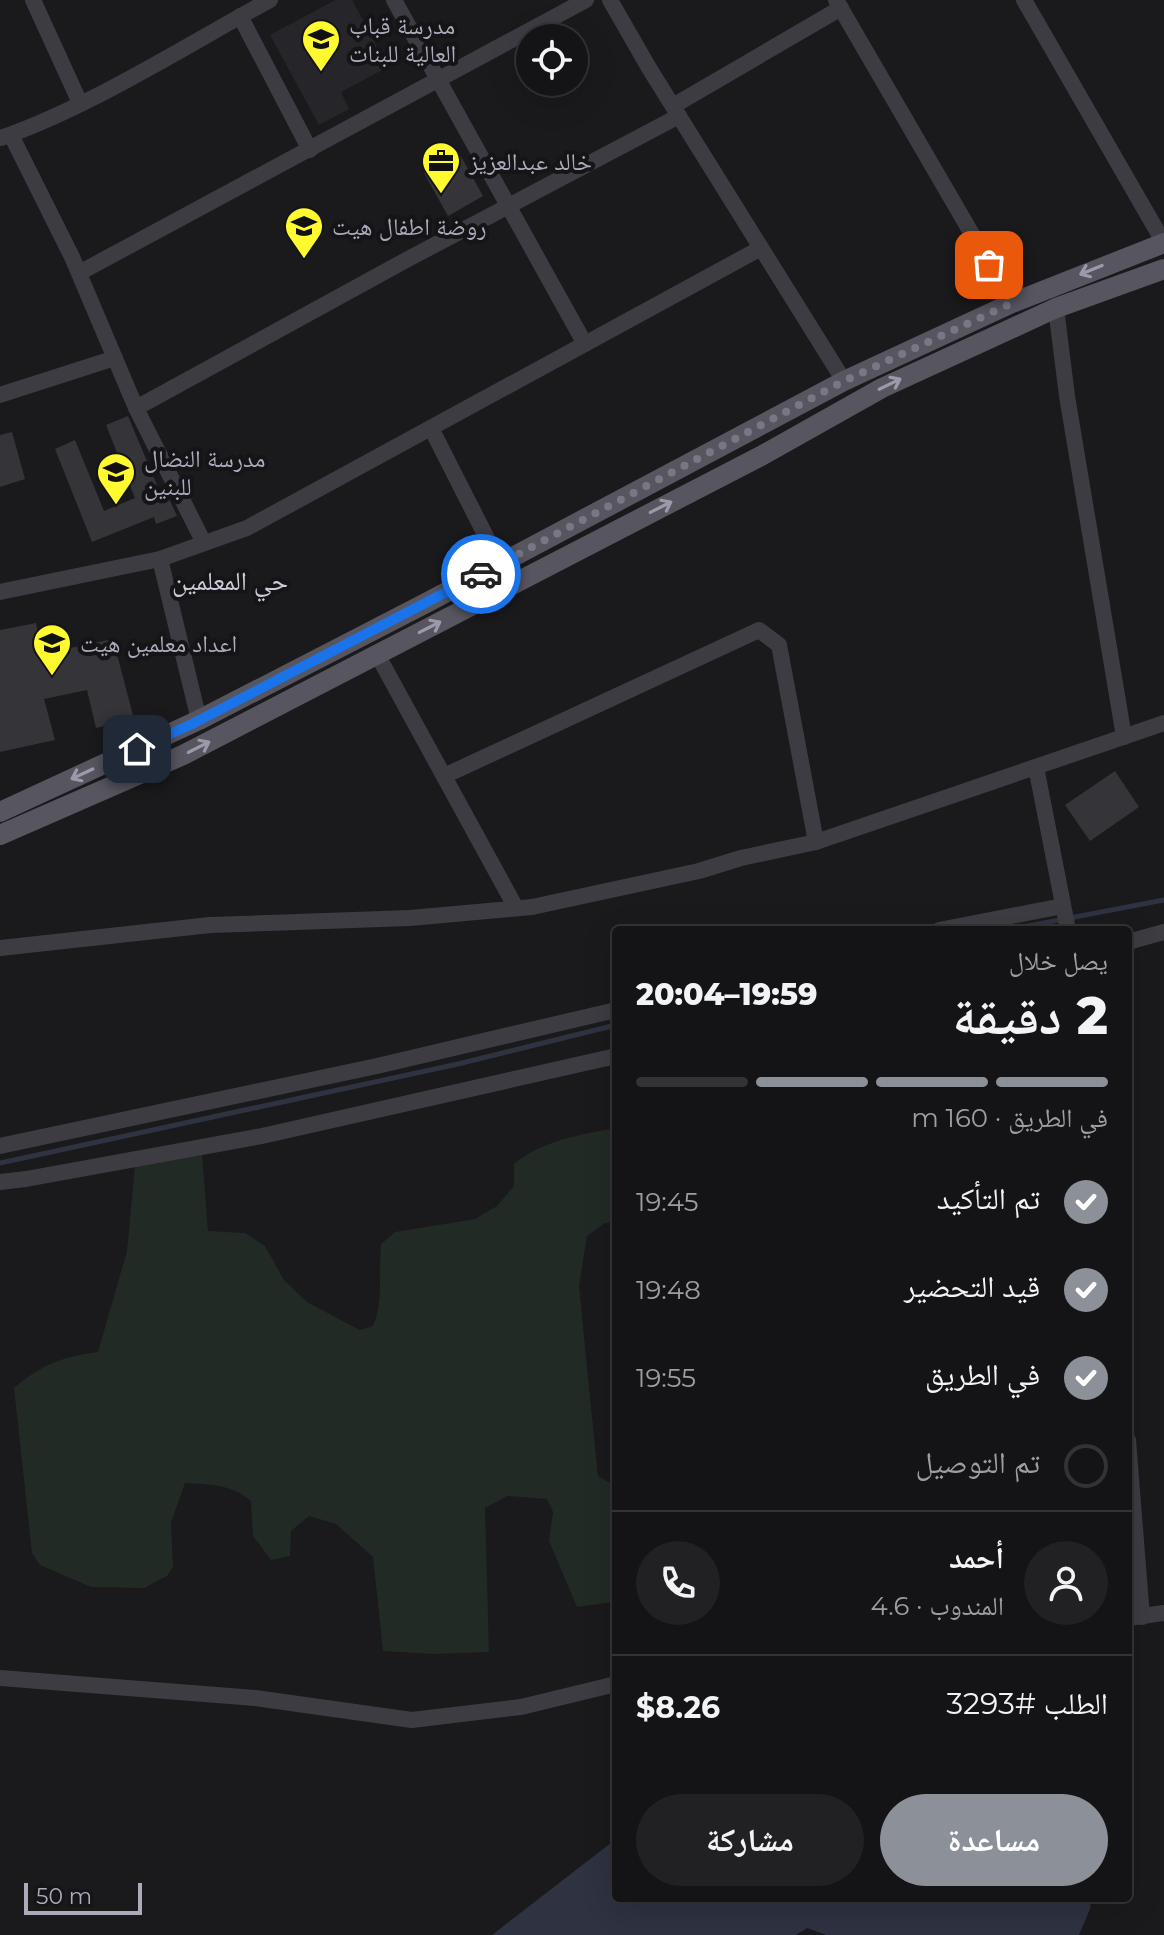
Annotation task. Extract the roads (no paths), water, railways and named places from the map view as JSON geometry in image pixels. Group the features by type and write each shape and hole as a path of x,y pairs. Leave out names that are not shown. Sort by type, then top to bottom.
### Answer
{"main road":[{"path":"0,812 199,720 844,381 1012,303 1164,243"},
{"path":"0,835 183,755 761,456 882,388 1056,308 1164,269"}],"street":[{"path":"33,0 80,103"},
{"path":"204,543 136,408 79,273 5,136 80,103 270,0"},
{"path":"394,0 585,344"},
{"path":"79,273 586,0"},
{"path":"610,0 844,381"},
{"path":"1024,0 1164,243"},
{"path":"136,408 507,207 676,111 839,4 1012,303"},
{"path":"240,16 310,150"},
{"path":"0,592 160,559 247,528 761,248"},
{"path":"1056,308 1067,396 1124,737"},
{"path":"0,395 115,358"},
{"path":"431,428 500,564"},
{"path":"160,559 199,720"},
{"path":"444,776 759,630 779,645 816,842"},
{"path":"377,654 516,908"},
{"path":"0,948 210,925 410,918 516,908 699,871 741,858 816,842 1164,723"},
{"path":"1036,767 1067,926"},
{"path":"963,926 1064,909"},
{"path":"1132,941 1164,932"},
{"path":"0,1146 377,1066 612,1011"},
{"path":"0,1182 262,1136 612,1057"},
{"path":"1132,1541 1135,1617 1164,1613"},
{"path":"0,1678 255,1698 412,1720 521,1707 612,1685"}],"water":[{"path":"612,1842 612,1902 1091,1902 1079,1935 826,1935 807,1928 796,1935 492,1935"}],"waterway":[{"path":"1028,926 1164,900"},
{"path":"0,1163 458,1064 612,1026"}],"place":[{"name":"مدرسة قباب العالية للبنات","path":"321,73"},
{"name":"خالد عبدالعزيز","path":"441,195"},
{"name":"روضة اطفال هيت","path":"304,260"},
{"name":"مدرسة النضال للبنين","path":"116,506"},
{"name":"اعداد معلمين هيت","path":"52,677"}],"district":[{"name":"حي المعلمين","path":"230,581"}]}
